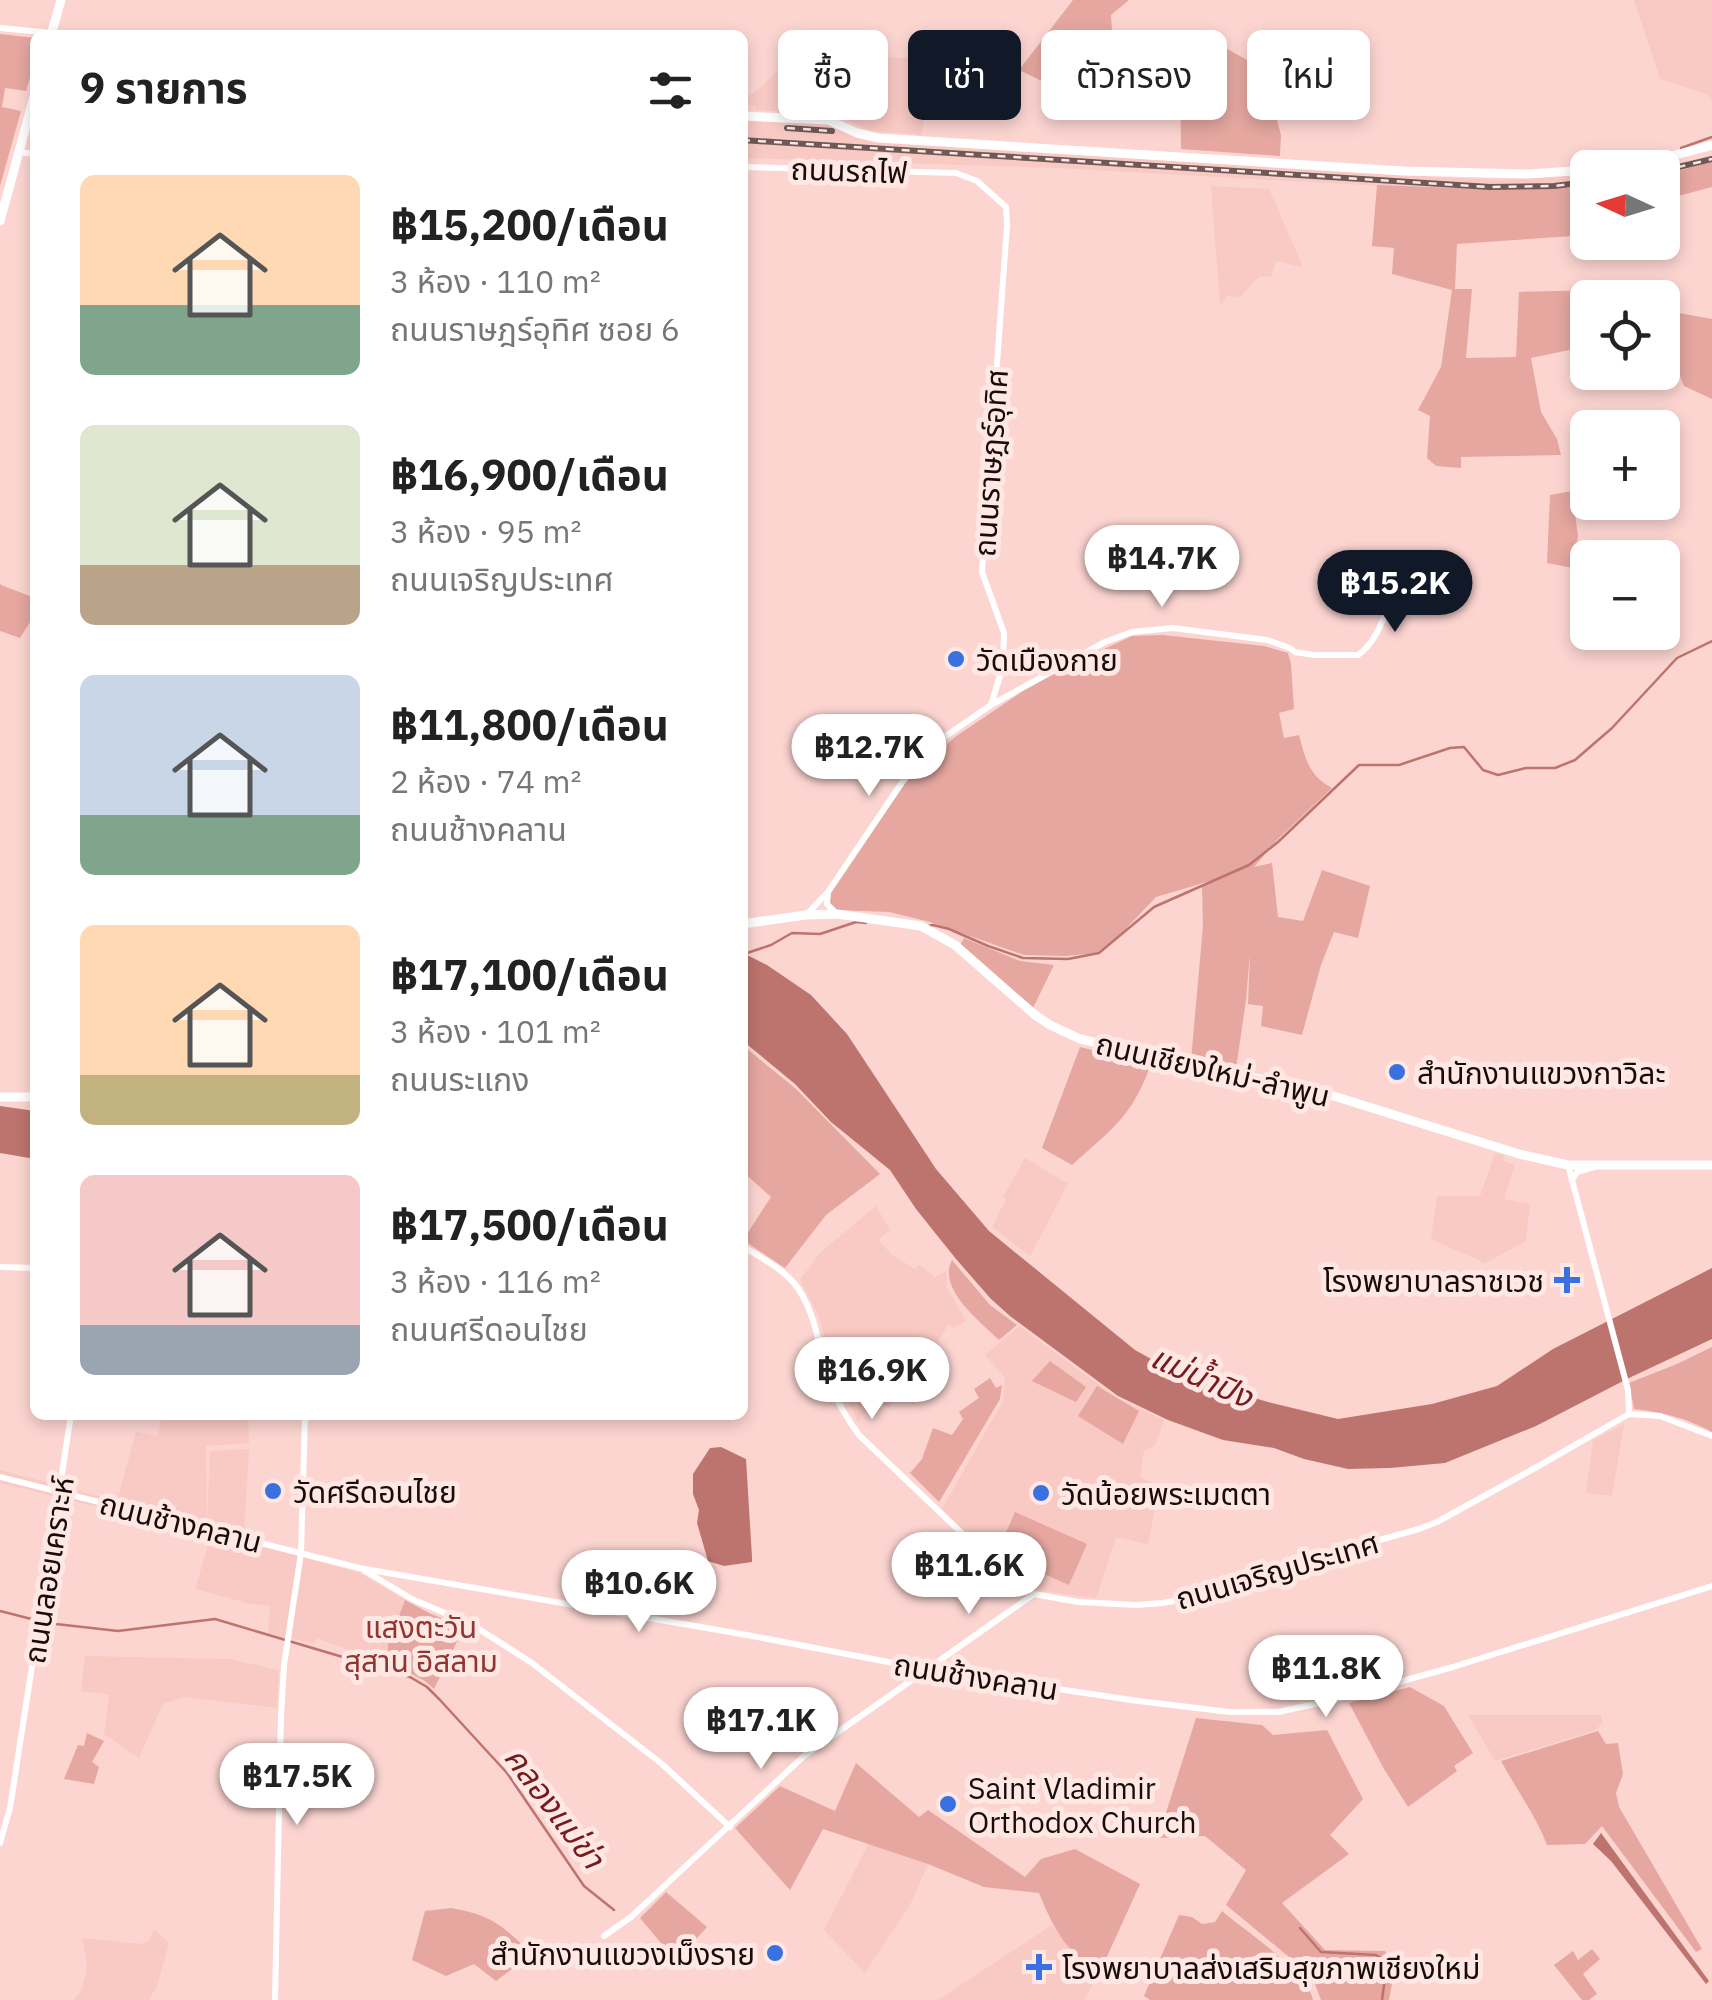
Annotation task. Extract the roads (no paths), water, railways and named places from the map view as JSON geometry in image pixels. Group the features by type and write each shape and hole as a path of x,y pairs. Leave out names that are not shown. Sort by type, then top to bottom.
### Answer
{"main road":[{"path":"56,30 61,0"},
{"path":"0,221 30,111"},
{"path":"748,116 828,120 878,138 1314,167 1528,174 1570,171"},
{"path":"1680,154 1712,145"},
{"name":"ถนนเชียงใหม่-ลำพูน","path":"748,923 837,914 921,926 955,945 1035,1015 1069,1034 1324,1092 1563,1164 1712,1164"},
{"path":"0,1098 30,1097"}],"street":[{"path":"0,28 30,31"},
{"path":"19,152 30,153"},
{"name":"ถนนรถไฟ","path":"748,167 956,173"},
{"name":"ถนนราษฎร์อุทิศ","path":"956,173 977,181 995,195 1008,214 982,572 1004,634 1003,666 991,706"},
{"path":"806,915 828,892 903,781 943,738 991,706 1105,642 1154,628 1267,640 1294,652 1344,656 1363,653 1378,631 1392,597"},
{"path":"828,892 827,904 837,914"},
{"path":"1563,1164 1572,1181 1628,1390 1628,1414 1660,1416 1712,1436"},
{"path":"1572,1181 1576,1172 1595,1166"},
{"name":"ถนนเจริญประเทศ","path":"748,1250 796,1285 808,1310 831,1385 859,1435 988,1560 1034,1594 1098,1604 1163,1603 1420,1529 1628,1414"},
{"path":"0,1267 30,1268"},
{"name":"ถนนลอยเคราะห์","path":"0,1843 10,1808 71,1420"},
{"path":"275,2000 281,1716 286,1653 302,1552 305,1420"},
{"name":"ถนนช้างคลาน","path":"0,1476 360,1568 925,1669 1230,1712 1278,1712 1334,1700 1712,1586"},
{"path":"360,1568 412,1599 471,1624 532,1663 662,1764 730,1826"},
{"path":"604,1936 627,1920 804,1756 1034,1594"}],"waterway":[{"path":"1681,148 1712,137"},
{"path":"928,926 949,929 1023,958 1068,959 1099,953 1154,907 1249,865 1359,765 1399,765 1464,747 1483,770 1498,775 1526,768 1555,768 1575,760 1612,728 1677,658 1712,641"},
{"path":"748,953 792,933 820,934 856,922 866,923"},
{"name":"คลองแม่ข่า","path":"0,1611 47,1623 118,1631 215,1619 410,1677 427,1687 507,1773 584,1886 614,1910"},
{"path":"1300,1928 1321,1952 1381,1958 1386,1971 1382,2000"}],"railway":[{"path":"787,128 832,131"},
{"path":"748,140 1490,187 1570,184"},
{"path":"1680,167 1712,159"}],"place":[{"name":"วัดเมืองกาย","path":"956,659"},
{"name":"สำนักงานแขวงกาวิละ","path":"1397,1072"},
{"name":"โรงพยาบาลราชเวช","path":"1567,1280"},
{"name":"วัดศรีดอนไชย","path":"273,1491"},
{"name":"วัดน้อยพระเมตตา","path":"1041,1493"},
{"name":"Saint Vladimir Orthodox Church","path":"948,1804"},
{"name":"สำนักงานแขวงเม็งราย","path":"775,1953"},
{"name":"โรงพยาบาลส่งเสริมสุขภาพเชียงใหม่","path":"1039,1967"}],"water label":[{"name":"แม่น้ำปิง","path":"1202,1376"}],"park label":[{"name":"แสงตะวัน สุสาน อิสลาม","path":"421,1643"}]}
